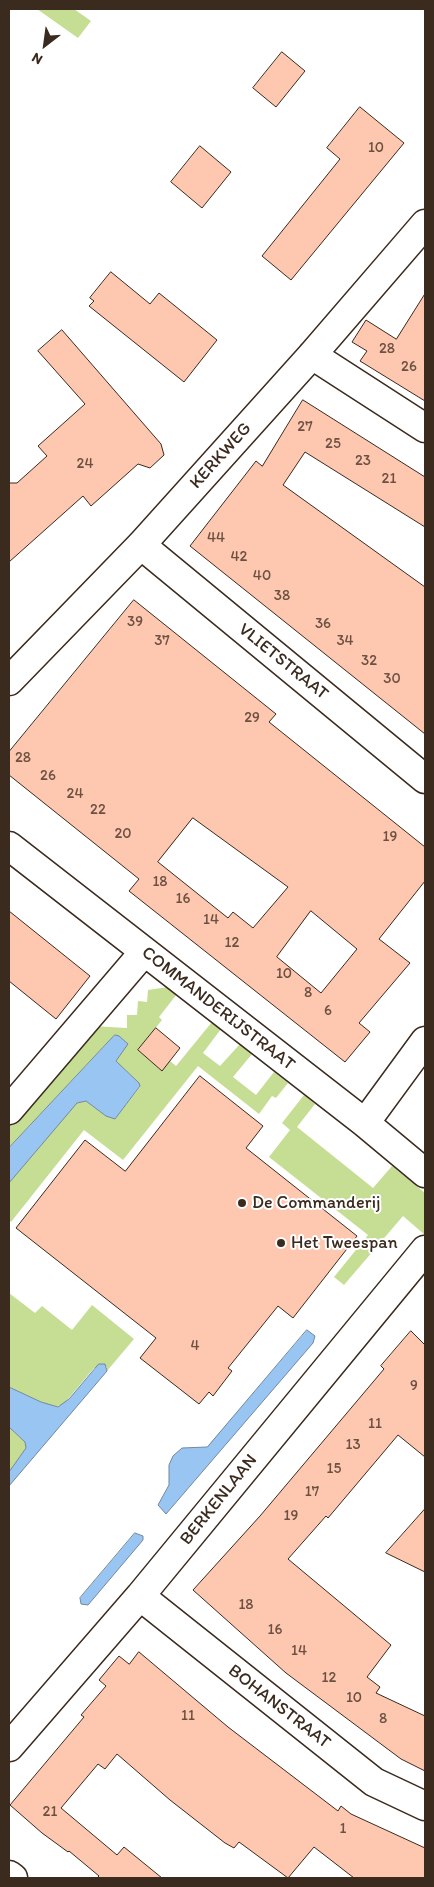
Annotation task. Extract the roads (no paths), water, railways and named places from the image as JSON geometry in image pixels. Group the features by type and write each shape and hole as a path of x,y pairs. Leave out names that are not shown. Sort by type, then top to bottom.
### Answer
{"street":[{"name":"KERKWEG","path":"9,681 141,545 312,354 425,224"},
{"path":"312,354 425,428"},
{"name":"VLIETSTRAAT","path":"141,545 425,779"},
{"name":"COMMANDERIJSTRAAT","path":"9,846 365,1123 425,1173"},
{"path":"9,1110 144,952"},
{"path":"365,1123 425,1041"},
{"name":"BERKENLAAN","path":"9,1747 140,1596 425,1250"},
{"name":"BOHANSTRAAT","path":"140,1596 374,1782 425,1806"},
{"path":"9,1875 13,1878"}],"water":[{"path":"115,1035 128,1044 116,1061 140,1086 115,1119 106,1116 86,1101 77,1103 9,1183 9,1148"},
{"path":"307,1330 315,1336 313,1343 166,1514 158,1505 169,1485 169,1465 173,1456 182,1448 207,1447"},
{"path":"99,1364 105,1364 107,1371 9,1486 9,1472 26,1448 25,1442 9,1427 9,1387 41,1402 58,1407 69,1399"},
{"path":"135,1533 143,1536 143,1540 88,1605 81,1604 80,1598"}],"place":[{"name":"De Commanderij","path":"242,1203"},
{"name":"Het Tweespan","path":"281,1243"}]}
